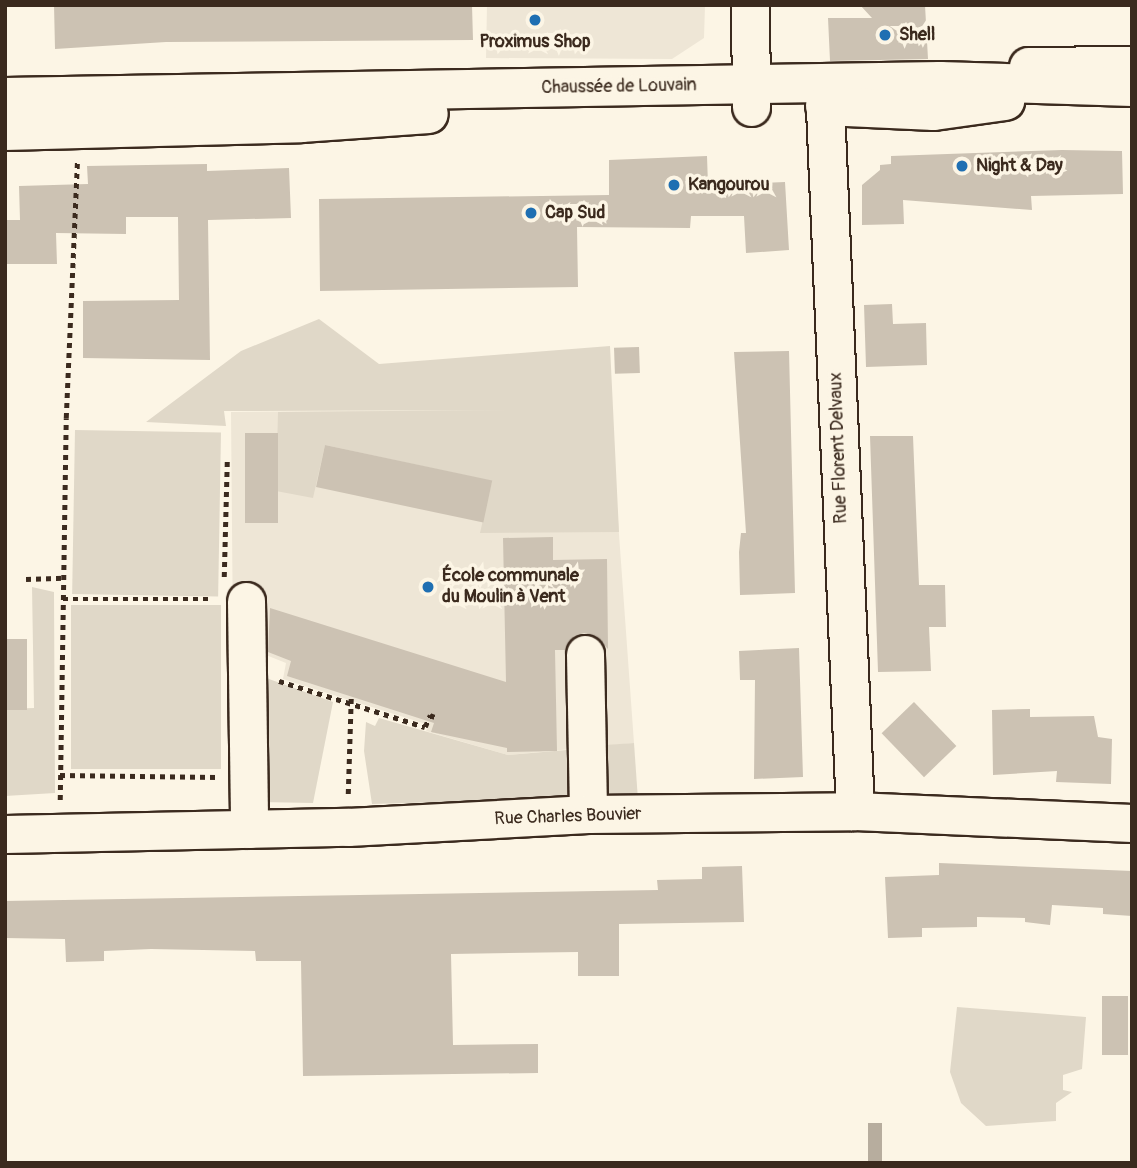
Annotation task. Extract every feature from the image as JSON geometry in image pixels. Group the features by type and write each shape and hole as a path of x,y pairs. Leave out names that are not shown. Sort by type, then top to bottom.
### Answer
{"main road":[{"name":"Chaussée de Louvain","path":"5,97 751,87 825,95 940,81 1116,87"},
{"name":"Chaussée de Louvain","path":"5,131 199,125 406,114 751,87"}],"street":[{"path":"750,5 751,87 1132,65"},
{"name":"Chaussée de Louvain","path":"65,112 137,94"},
{"name":"Rue Florent Delvaux","path":"825,95 855,811"},
{"name":"Chaussée de Louvain","path":"5,114 65,112 199,125"},
{"path":"239,596 246,648 249,829"},
{"path":"585,654 588,814"},
{"name":"Rue Charles Bouvier","path":"5,835 348,827 588,814 855,811 1132,823"}],"path":[{"path":"59,833 63,599 77,159"},
{"path":"63,599 224,599 224,614 231,614 231,601 239,596 226,460"},
{"path":"26,579 64,578"},
{"path":"246,648 281,664 278,681 425,727 430,715 435,717"},
{"path":"348,827 351,697"},
{"path":"60,775 223,778"}],"shaded area":[{"path":"487,5 705,5 704,38 672,59 486,58"},
{"path":"319,319 379,364 610,346 619,532 480,533 492,481 325,445 313,498 276,491 278,412 521,410 224,411 226,426 146,422 241,351"},
{"name":"École communale du Moulin à Vent","path":"610,409 634,743 508,755 426,731 429,725 283,679 286,663 233,642 231,412"},
{"path":"75,430 221,433 218,597 72,594"},
{"path":"32,587 54,592 55,793 5,796 5,709 34,708"},
{"path":"71,605 221,605 221,769 71,769"},
{"path":"255,674 333,702 313,803 261,802"},
{"path":"379,718 508,755 578,749 578,798 372,804 364,751 366,722 375,726"},
{"path":"634,743 638,796 598,799 594,746"},
{"path":"957,1007 1086,1017 1082,1069 1063,1075 1063,1090 1072,1092 1056,1103 1056,1121 986,1126 961,1103 950,1072"},
{"path":"868,1123 882,1123 882,1163 868,1163"}],"building":[{"path":"54,5 472,5 473,40 166,42 55,49"},
{"path":"860,5 925,5 928,59 830,61 828,18 872,18"},
{"path":"1062,150 1122,151 1123,194 1031,196 1032,210 903,200 904,224 862,225 862,185 880,170 880,165 891,164 891,156"},
{"path":"707,156 708,185 785,182 789,250 746,253 744,216 691,216 690,228 577,227 578,287 320,291 319,199 609,195 609,160"},
{"path":"207,164 207,171 289,168 291,218 208,220 210,360 83,358 83,301 179,300 178,217 126,217 126,234 56,233 57,264 5,264 5,220 20,220 19,186 88,184 87,166"},
{"path":"892,304 893,324 926,323 927,365 866,367 864,305"},
{"path":"639,347 640,373 615,374 614,348"},
{"path":"789,351 795,593 740,595 739,552 741,533 746,533 734,352"},
{"path":"245,433 278,433 278,523 245,523"},
{"path":"870,436 913,436 919,585 945,585 946,627 929,627 931,671 878,672"},
{"path":"325,445 492,481 483,523 316,487"},
{"path":"553,537 553,560 607,559 608,649 596,636 584,633 574,636 565,650 555,650 557,751 507,752 507,748 431,732 434,723 287,676 291,661 268,652 270,608 506,682 503,538"},
{"path":"5,639 27,639 27,710 5,710"},
{"path":"799,648 803,777 754,779 755,680 740,680 739,651"},
{"path":"914,702 956,746 924,777 882,733"},
{"path":"1030,709 1030,717 1094,716 1098,737 1112,739 1111,784 1056,782 1057,771 993,775 992,710"},
{"path":"939,863 1132,871 1132,916 1103,914 1103,908 1052,905 1050,925 1025,922 1025,918 977,917 977,927 922,928 922,937 888,938 885,877 939,875"},
{"path":"742,866 744,922 619,924 619,976 578,976 578,952 451,954 453,1045 538,1044 538,1073 303,1076 301,961 256,961 255,951 151,949 104,951 104,961 66,962 65,939 5,938 5,901 658,890 657,880 702,879 702,867"},
{"path":"1102,996 1128,996 1128,1055 1102,1055"}],"place":[{"name":"Proximus Shop","path":"535,20"},
{"name":"Shell","path":"885,35"},
{"name":"Night & Day","path":"962,166"},
{"name":"Kangourou","path":"674,185"},
{"name":"Cap Sud","path":"531,213"},
{"name":"École communale du Moulin à Vent","path":"428,587"}]}
